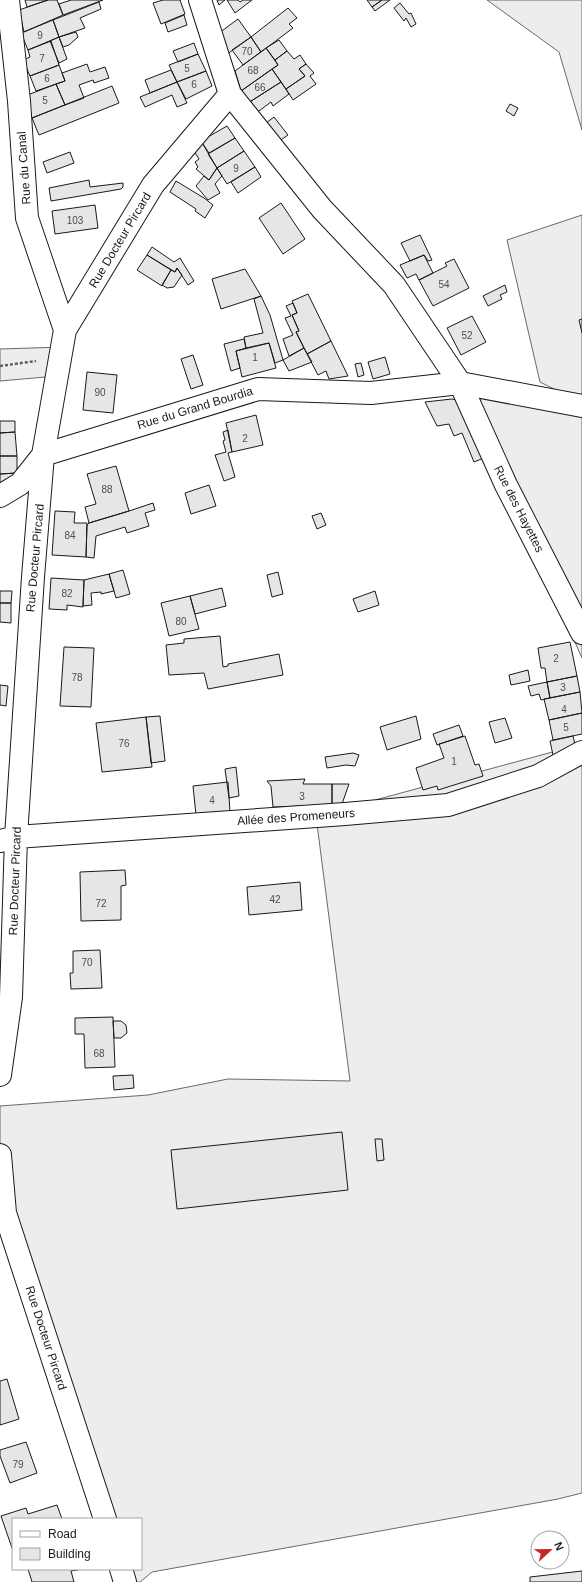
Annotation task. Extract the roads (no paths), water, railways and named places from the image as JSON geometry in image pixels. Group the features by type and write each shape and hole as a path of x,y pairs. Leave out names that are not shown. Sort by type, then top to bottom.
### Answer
{"street":[{"name":"Rue du Canal","path":"8,0 19,101 27,218 65,330"},
{"path":"200,0 230,94"},
{"name":"Rue Docteur Pircard","path":"0,1075 11,997 8,839 33,578 43,455 65,330 154,185 230,94"},
{"name":"Rue des Hayettes","path":"230,94 322,209 394,285 460,384 506,485 582,633"},
{"name":"Rue du Grand Bourdia","path":"43,455 258,389 371,393 460,384 582,406"},
{"path":"0,496 20,484 43,455"},
{"name":"Allée des Promeneurs","path":"8,839 448,805 538,776 582,752"},
{"name":"Rue Docteur Pircard","path":"0,1154 5,1213 105,1518"},
{"path":"121,1570 125,1582"}]}
